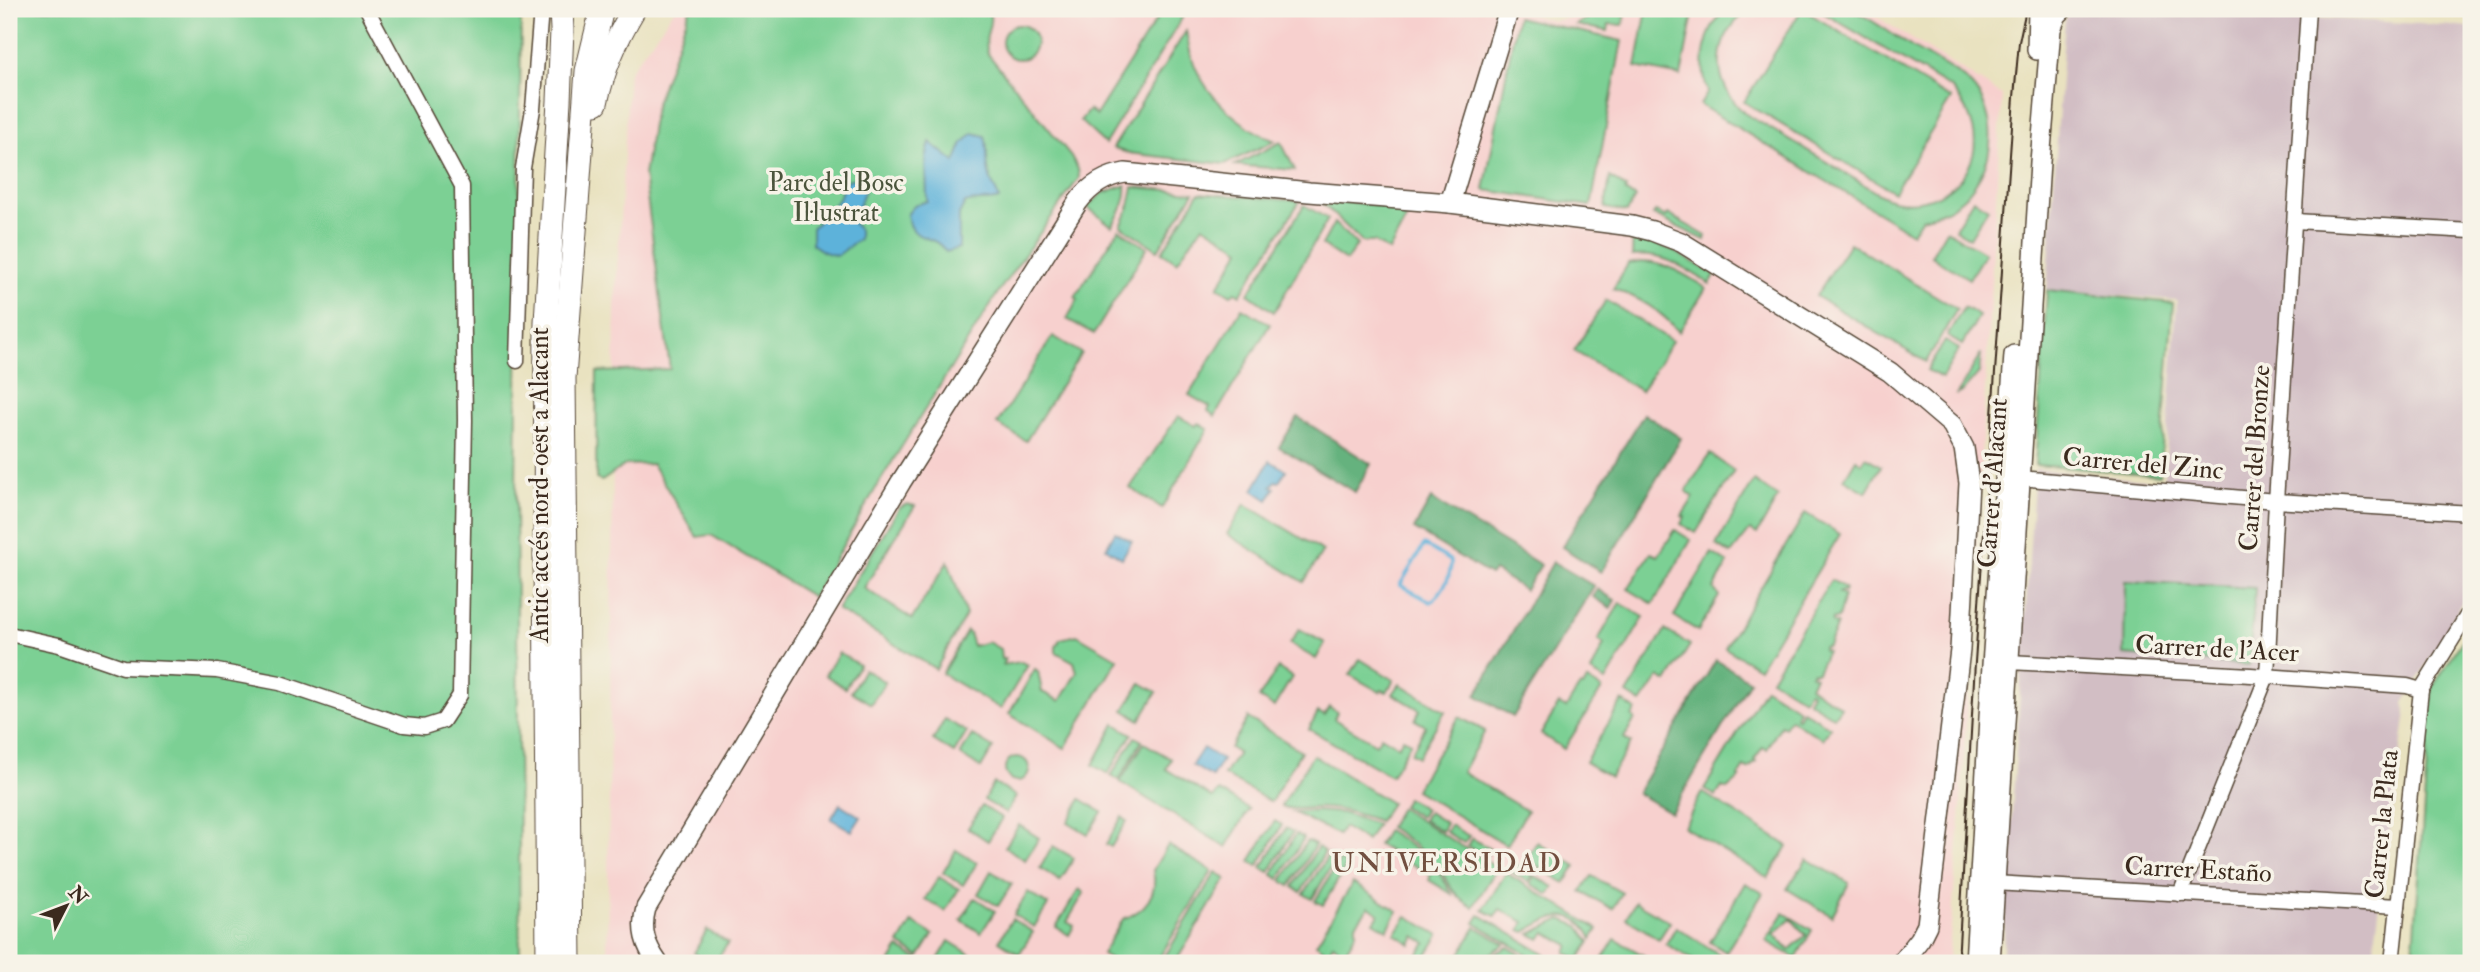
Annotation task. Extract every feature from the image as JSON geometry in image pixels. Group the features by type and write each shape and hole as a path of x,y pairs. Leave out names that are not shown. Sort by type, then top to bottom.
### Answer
{"main road":[{"name":"Antic accés nord-oest a Alacant","path":"561,9 559,101 546,322 556,449 566,527 570,963"},
{"name":"Antic accés nord-oest a Alacant","path":"548,963 545,517 564,378 587,71 601,9"},
{"path":"576,195 601,79 615,42 634,9"}],"street":[{"path":"9,634 59,645 123,667 216,671 280,683 404,725 424,727 443,721 460,695 466,420 461,186 367,9"},
{"path":"517,361 523,169 534,108 541,9"},
{"path":"1443,202 1495,9"},
{"path":"1443,202 1509,9"},
{"name":"Carrer d'Alacant","path":"1975,963 1992,665 2038,9"},
{"name":"Carrer d'Alacant","path":"1990,963 2050,42 2051,29 2063,9"},
{"name":"Carrer del Bronze","path":"2180,894 2267,676 2308,9"},
{"path":"657,963 645,942 646,908 901,482 1084,194 1100,181 1125,173 1295,191 1443,202 1632,226 1652,231 1681,242 1890,372 1952,425 1964,448 1969,483 1960,650 1927,925 1920,939 1901,963"},
{"path":"2295,220 2471,231"},
{"name":"Carrer del Zinc","path":"2020,478 2276,501 2471,513"},
{"path":"2421,690 2471,609"},
{"name":"Carrer de l'Acer","path":"2009,662 2267,676 2421,690"},
{"name":"Carrer la Plata","path":"2392,963 2421,690"},
{"name":"Carrer Estaño","path":"1994,883 2398,906"}],"shaded area":[{"path":"675,9 1513,9 1553,21 1570,17 1585,9 1864,9 2002,95 1961,806 1948,963 607,963 615,307 629,72"},
{"path":"2078,9 2233,9 2302,17 2471,27 2471,587 2404,703 2406,711 2372,963 2002,963 2035,469 2164,482 2177,300 2047,290 2065,18"}],"green space":[{"path":"1842,8 1855,11 1959,75 1979,96 1985,107 1990,130 1989,154 1975,185 1956,204 1922,218 1912,233 1700,105 1708,92 1703,70 1705,48 1712,28 1725,9 1749,9 1728,33 1720,60 1725,87 1744,113 1893,200 1905,202 1928,199 1948,190 1957,182 1970,164 1973,154 1975,144 1972,124 1952,89 1817,9"},
{"path":"9,9 521,9 516,497 520,963 9,963"},
{"name":"Parc del Bosc Il·lustrat","path":"690,9 989,9 990,21 986,40 988,54 1071,156 1078,169 1079,178 999,291 879,483 813,597 711,535 697,537 652,464 625,465 602,481 596,479 597,372 670,369 644,175 655,106"},
{"path":"1163,9 1185,9 1105,144 1080,121 1089,110 1096,115"},
{"path":"1602,9 1627,9 1623,25 1609,24 1608,31 1576,25"},
{"path":"1647,9 1694,9 1681,76 1636,67"},
{"path":"1802,9 1951,99 1894,192 1744,102"},
{"path":"1517,17 1622,41 1591,206 1484,190"},
{"path":"1019,25 1031,30 1036,42 1031,54 1019,59 1007,54 1002,42 1007,30"},
{"path":"1186,31 1198,72 1214,97 1249,127 1275,141 1225,164 1127,153 1113,148"},
{"path":"1281,142 1295,170 1235,165"},
{"path":"1610,177 1635,198 1627,212 1605,208"},
{"path":"1126,185 1125,201 1112,226 1087,207 1103,193"},
{"path":"1133,187 1194,192 1158,250 1121,226 1128,211"},
{"path":"1199,193 1300,201 1240,295 1235,292 1231,295 1218,287 1241,249 1203,225 1177,262 1162,252"},
{"path":"1318,199 1412,208 1389,251 1374,242 1362,242"},
{"path":"1973,199 1988,208 1970,238 1955,229"},
{"path":"1304,205 1328,219 1274,312 1248,294"},
{"path":"1656,211 1666,217 1668,214 1706,236 1705,240 1653,215"},
{"path":"1334,223 1357,245 1346,261 1322,245"},
{"path":"1119,229 1147,248 1094,334 1067,319 1078,299 1075,297"},
{"path":"1946,230 1985,253 1969,279 1931,256"},
{"path":"1633,236 1672,250 1715,275 1710,284 1664,259 1632,256"},
{"path":"1850,243 1957,309 1926,362 1816,296"},
{"path":"1643,262 1669,267 1706,288 1679,332 1649,306 1613,289 1628,264"},
{"path":"2047,290 2173,303 2160,475 2035,465"},
{"path":"1606,300 1672,341 1641,391 1574,351"},
{"path":"1964,307 1979,316 1962,345 1947,336"},
{"path":"1242,308 1270,324 1215,416 1208,411 1210,407 1189,395"},
{"path":"1053,336 1081,353 1026,441 997,424"},
{"path":"1945,341 1959,349 1942,378 1927,370"},
{"path":"1981,354 1979,373 1957,394"},
{"path":"1644,414 1681,438 1601,572 1562,547"},
{"path":"1178,416 1208,429 1162,508 1130,488"},
{"path":"1298,417 1371,464 1355,492 1279,447"},
{"path":"1710,454 1734,471 1696,533 1681,524 1685,517 1682,516 1694,497 1686,491"},
{"path":"1866,457 1881,466 1866,492 1844,479 1856,459 1862,463"},
{"path":"1754,481 1778,497 1757,534 1750,530 1731,554 1716,545"},
{"path":"1431,499 1541,565 1525,590 1494,571 1490,575 1414,529"},
{"path":"907,504 915,506 864,588 912,619 948,561 966,615 936,669 837,610 899,508"},
{"path":"1245,504 1323,551 1304,582 1227,534"},
{"path":"1805,513 1840,534 1759,668 1725,648"},
{"path":"1675,530 1691,540 1653,604 1628,589 1651,553 1658,556"},
{"path":"1712,553 1728,563 1714,589 1719,596 1698,631 1674,616"},
{"path":"1553,562 1594,586 1513,717 1476,695"},
{"path":"1831,580 1845,588 1844,592 1839,593 1844,596 1838,618 1832,620 1832,623 1837,624 1828,646 1823,647 1823,650 1827,651 1817,672 1812,672 1811,675 1815,676 1810,687 1841,707 1834,717 1808,701 1812,693 1809,691 1804,699 1771,679"},
{"path":"2125,581 2255,588 2249,665 2124,655"},
{"path":"1597,589 1615,600 1611,608 1593,597"},
{"path":"1620,603 1644,617 1606,681 1591,672 1604,644 1598,640"},
{"path":"2471,627 2471,963 2413,963 2432,688"},
{"path":"1299,629 1325,643 1316,659 1290,644"},
{"path":"1665,630 1690,645 1667,682 1659,677 1641,703 1627,694"},
{"path":"967,631 973,646 988,642 1000,649 1001,659 1005,659 1002,665 1021,662 1028,665 1001,709 942,674"},
{"path":"1077,635 1118,659 1065,748 1009,714 1035,669 1038,671 1042,692 1060,701 1077,672 1074,662 1056,652 1056,647 1060,639"},
{"path":"839,653 859,665 845,688 825,675"},
{"path":"1360,659 1394,680 1387,692 1380,692 1350,675"},
{"path":"1716,660 1750,681 1671,813 1637,793"},
{"path":"1278,668 1292,677 1274,707 1259,698"},
{"path":"864,669 885,682 871,704 851,692"},
{"path":"1587,680 1602,689 1564,749 1541,734 1559,704 1566,708"},
{"path":"1141,683 1157,692 1140,720 1124,710"},
{"path":"1400,684 1445,711 1418,757 1411,753 1426,726 1415,720 1420,710 1393,694"},
{"path":"1765,688 1799,709 1795,717 1798,718 1802,710 1830,727 1823,739 1790,719 1784,727 1781,725 1767,749 1763,747 1754,760 1756,762 1748,769 1744,767 1738,777 1740,778 1727,789 1722,787 1716,796 1704,789"},
{"path":"1622,701 1636,710 1632,717 1635,719 1624,738 1631,743 1610,777 1585,762"},
{"path":"1329,707 1337,712 1334,719 1376,744 1381,736 1398,746 1403,738 1411,742 1391,776 1309,729 1318,712 1324,715"},
{"path":"1459,717 1485,731 1462,772 1527,811 1507,845 1415,790"},
{"path":"1248,718 1301,751 1271,802 1224,775 1238,753 1230,748"},
{"path":"945,719 967,732 954,753 933,740"},
{"path":"1115,724 1132,734 1108,774 1093,765"},
{"path":"972,735 993,748 981,768 960,755"},
{"path":"1135,737 1142,741 1119,780 1111,776"},
{"path":"1144,743 1171,759 1166,769 1213,798 1219,791 1249,809 1226,847 1120,782"},
{"path":"1313,755 1391,803 1379,821 1339,810 1291,809 1281,806"},
{"path":"1012,757 1022,757 1029,764 1029,774 1022,781 1012,781 1005,774 1005,764"},
{"path":"994,783 1016,796 1006,813 984,800"},
{"path":"1702,792 1788,846 1768,878 1684,827"},
{"path":"1407,798 1425,809 1420,817 1402,806"},
{"path":"1081,799 1102,812 1088,834 1068,822"},
{"path":"982,806 1002,818 988,841 968,828"},
{"path":"1400,808 1497,868 1473,907 1456,893 1425,855 1389,827"},
{"path":"1293,812 1342,813 1377,824 1367,841 1343,827 1338,835"},
{"path":"1428,812 1446,823 1442,831 1423,820"},
{"path":"1122,817 1127,821 1111,847 1106,844"},
{"path":"1275,821 1282,825 1258,866 1250,861"},
{"path":"1019,825 1039,838 1025,860 1005,847"},
{"path":"1450,825 1469,836 1464,843 1446,832"},
{"path":"1286,828 1293,832 1269,872 1261,868"},
{"path":"1387,830 1424,857 1440,874 1452,894 1429,880 1431,875 1378,845"},
{"path":"1296,834 1304,838 1279,879 1272,874"},
{"path":"1472,838 1490,849 1486,857 1467,846"},
{"path":"1307,841 1315,845 1290,886 1282,881"},
{"path":"1537,842 1576,866 1565,883 1526,859"},
{"path":"1168,845 1212,871 1156,963 1118,963 1102,954 1123,919 1138,911 1149,900 1154,887 1153,870"},
{"path":"1053,846 1074,858 1060,881 1040,868"},
{"path":"1318,847 1325,852 1301,892 1293,887"},
{"path":"956,850 977,863 963,885 943,873"},
{"path":"1329,854 1336,858 1312,899 1304,894"},
{"path":"1807,859 1849,883 1832,916 1787,889"},
{"path":"1340,860 1347,865 1323,905 1315,901"},
{"path":"1515,864 1533,875 1529,882 1510,871"},
{"path":"991,871 1012,884 998,906 978,894"},
{"path":"1216,872 1226,879 1175,963 1161,963"},
{"path":"1506,873 1598,929 1592,939 1578,921 1570,917 1553,918 1525,932 1520,930 1524,922 1500,909 1495,916 1483,910"},
{"path":"1535,876 1554,887 1549,895 1531,884"},
{"path":"1592,876 1622,893 1613,909 1581,892"},
{"path":"939,877 959,889 945,911 925,899"},
{"path":"1353,883 1398,911 1387,930 1374,922 1379,914 1369,907 1356,924 1356,933 1345,952 1333,944 1328,952 1316,944"},
{"path":"1745,883 1763,893 1726,952 1710,942"},
{"path":"1079,889 1084,893 1067,922 1074,926 1069,935 1056,927"},
{"path":"1028,892 1048,905 1034,927 1014,915"},
{"path":"975,898 995,911 981,933 961,920"},
{"path":"1635,902 1670,922 1659,939 1626,918"},
{"path":"1784,913 1812,930 1796,958 1766,941","holes":["1791,919 1806,935 1789,950 1774,934"]},
{"path":"1480,915 1559,963 1542,963 1475,923"},
{"path":"1407,916 1439,935 1422,963 1413,963 1426,943 1415,936 1411,944 1395,934"},
{"path":"1012,919 1033,932 1019,954 999,941"},
{"path":"1561,919 1579,926 1590,942 1579,959 1566,953 1569,945 1545,932 1540,939 1530,934"},
{"path":"912,922 933,935 919,957 899,944"},
{"path":"1476,927 1505,944 1490,954 1458,957"},
{"path":"1676,927 1719,954 1713,963 1698,963 1666,944"},
{"path":"707,930 728,943 715,963 710,963 694,953"},
{"path":"1615,939 1657,963 1600,963"},
{"path":"949,941 970,954 964,963 936,963"},
{"path":"1508,947 1534,963 1476,963 1474,960 1492,956"},
{"path":"899,948 920,961 890,963"}],"water":[{"path":"973,133 985,136 989,172 999,199 965,203 959,215 959,248 946,252 935,241 914,231 907,215 913,206 927,201 926,158 930,142 955,162 963,143"},
{"path":"849,179 856,179 865,189 853,223 859,230 859,239 837,256 812,244 812,228 839,199 844,183"},
{"path":"1270,461 1286,470 1279,482 1276,481 1272,486 1275,488 1268,500 1253,490"},
{"path":"1115,532 1132,541 1122,558 1106,548"},
{"path":"1203,748 1222,760 1212,777 1192,765"},
{"path":"840,804 861,817 852,831 831,819"}],"waterway":[{"path":"1424,545 1451,561 1450,573 1431,602 1400,585 1424,545"}],"tram line":[{"path":"1958,963 1975,662 2014,97 2019,42 2026,9"}],"district":[{"name":"UNIVERSIDAD","path":"1447,863"}]}
